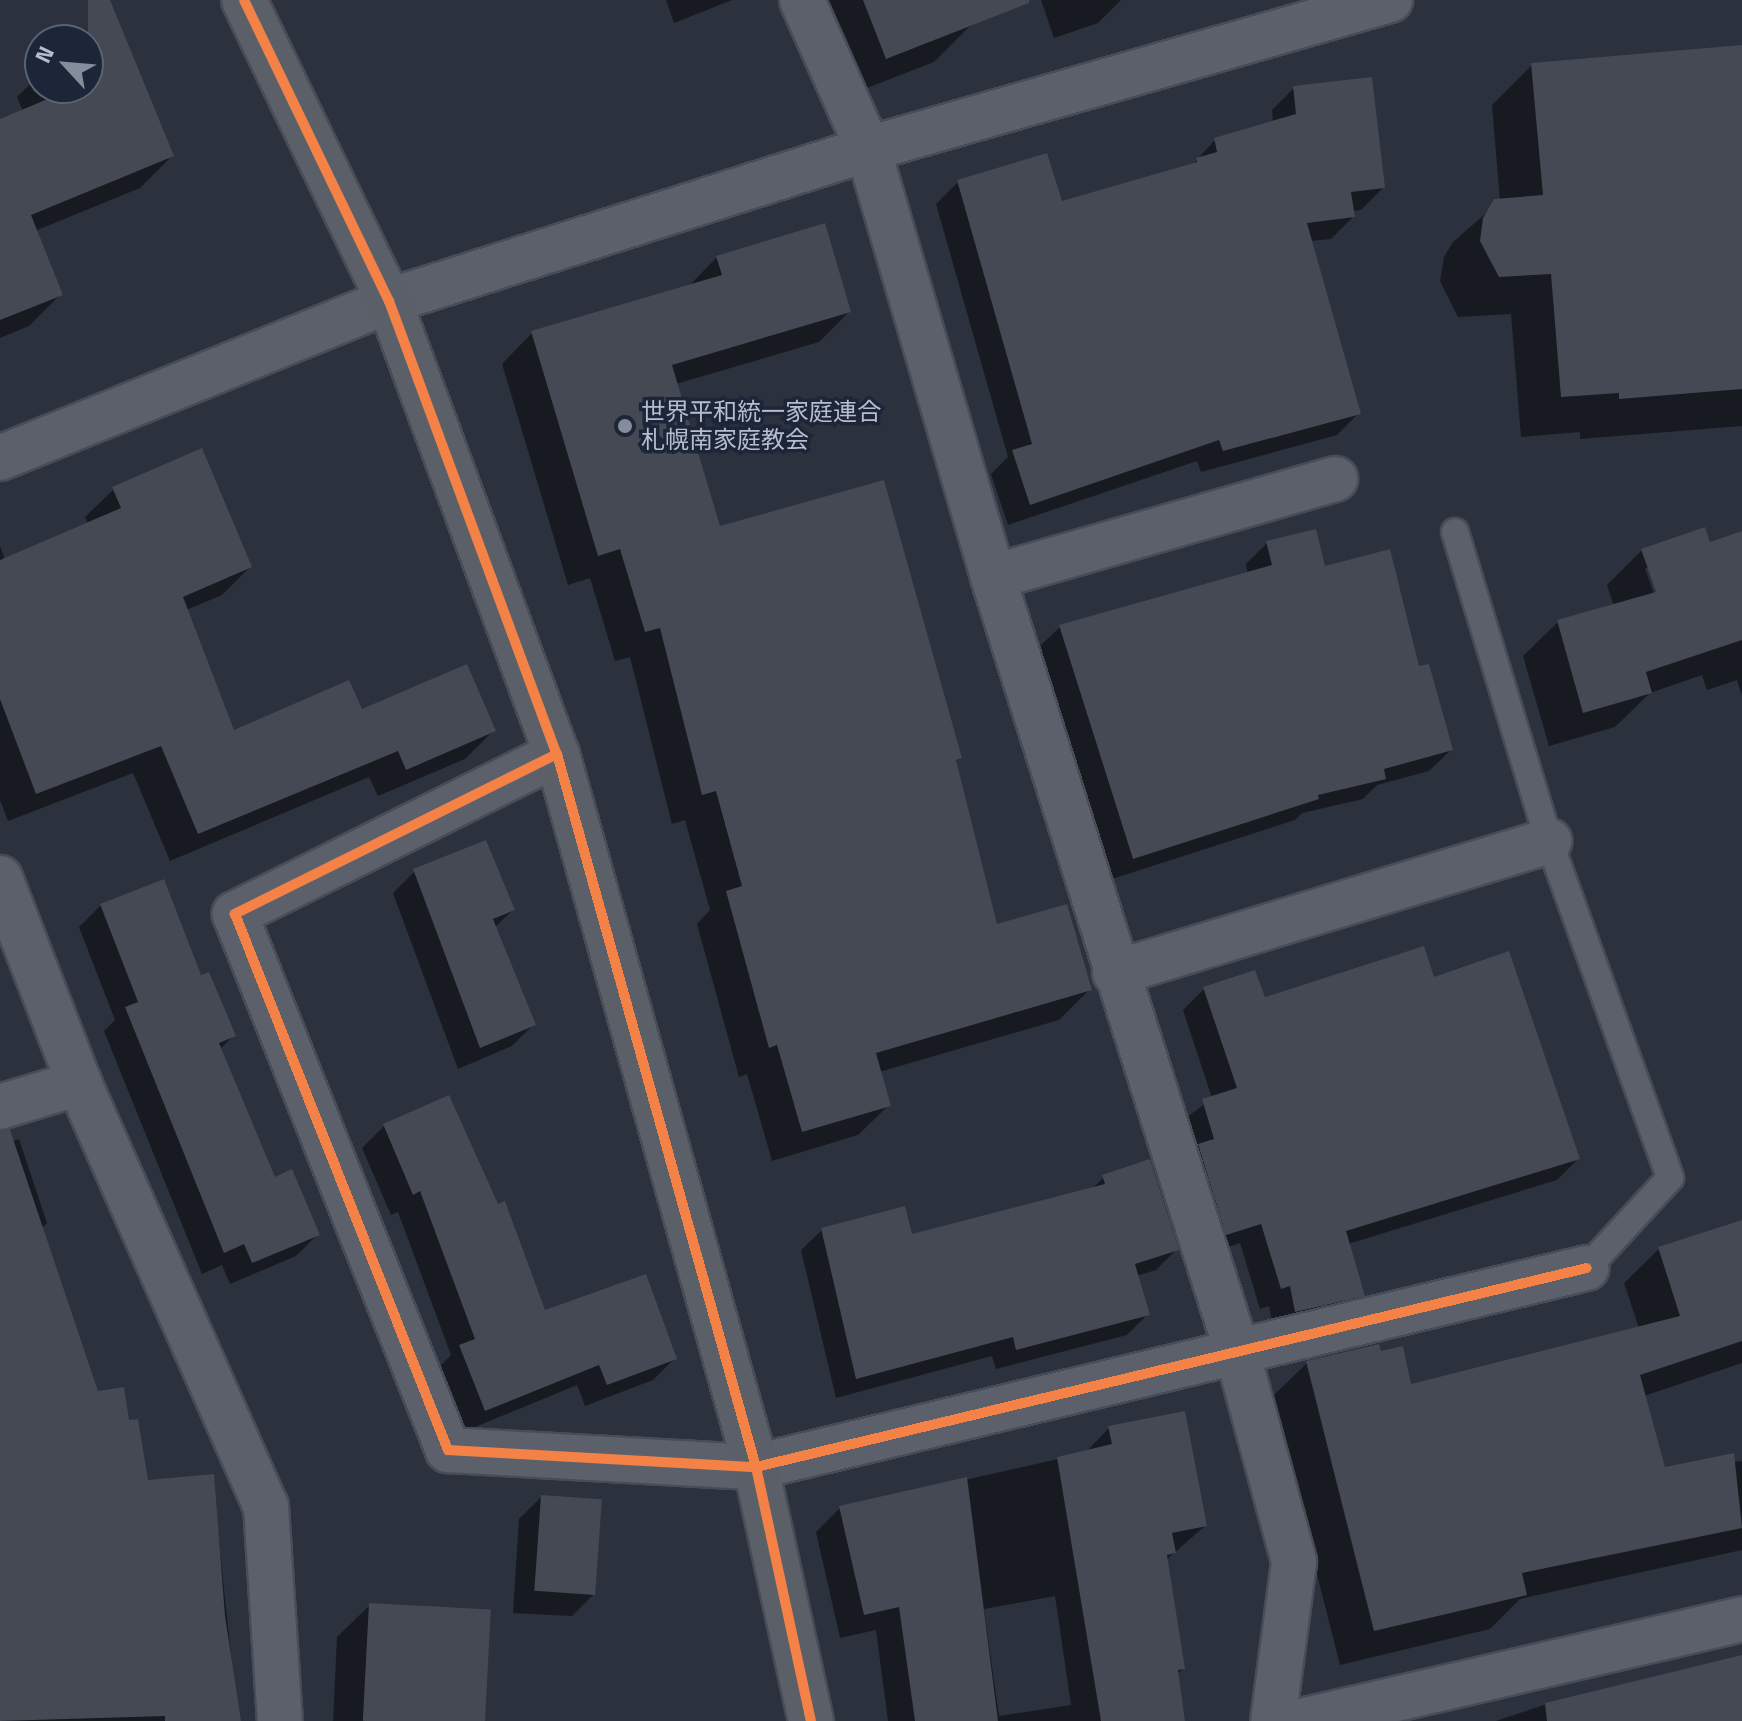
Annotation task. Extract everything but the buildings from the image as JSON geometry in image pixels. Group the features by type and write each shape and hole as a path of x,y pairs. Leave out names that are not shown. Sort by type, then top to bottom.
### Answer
{"street":[{"path":"244,0 389,301 557,754 756,1467 811,1721"},
{"path":"802,0 868,149 993,577 1115,973 1236,1348 1294,1562 1273,1721"},
{"path":"0,458 389,301 868,149 1362,4"},
{"path":"993,577 1335,479"},
{"path":"557,754 235,914 448,1450 756,1467 1236,1348 1587,1268"},
{"path":"1115,973 1549,841"},
{"path":"0,878 79,1083 266,1506 280,1721"},
{"path":"0,1107 79,1083"},
{"path":"1301,1721 1742,1619"}],"lane":[{"path":"1455,532 1549,841 1670,1178 1587,1268"}],"cycle path":[{"path":"244,0 389,301 557,754 756,1467 811,1721"},
{"path":"557,754 235,914 448,1450 756,1467 1587,1268"}],"place":[{"name":"世界平和統一家庭連合 札幌南家庭教会","path":"625,426"}]}
